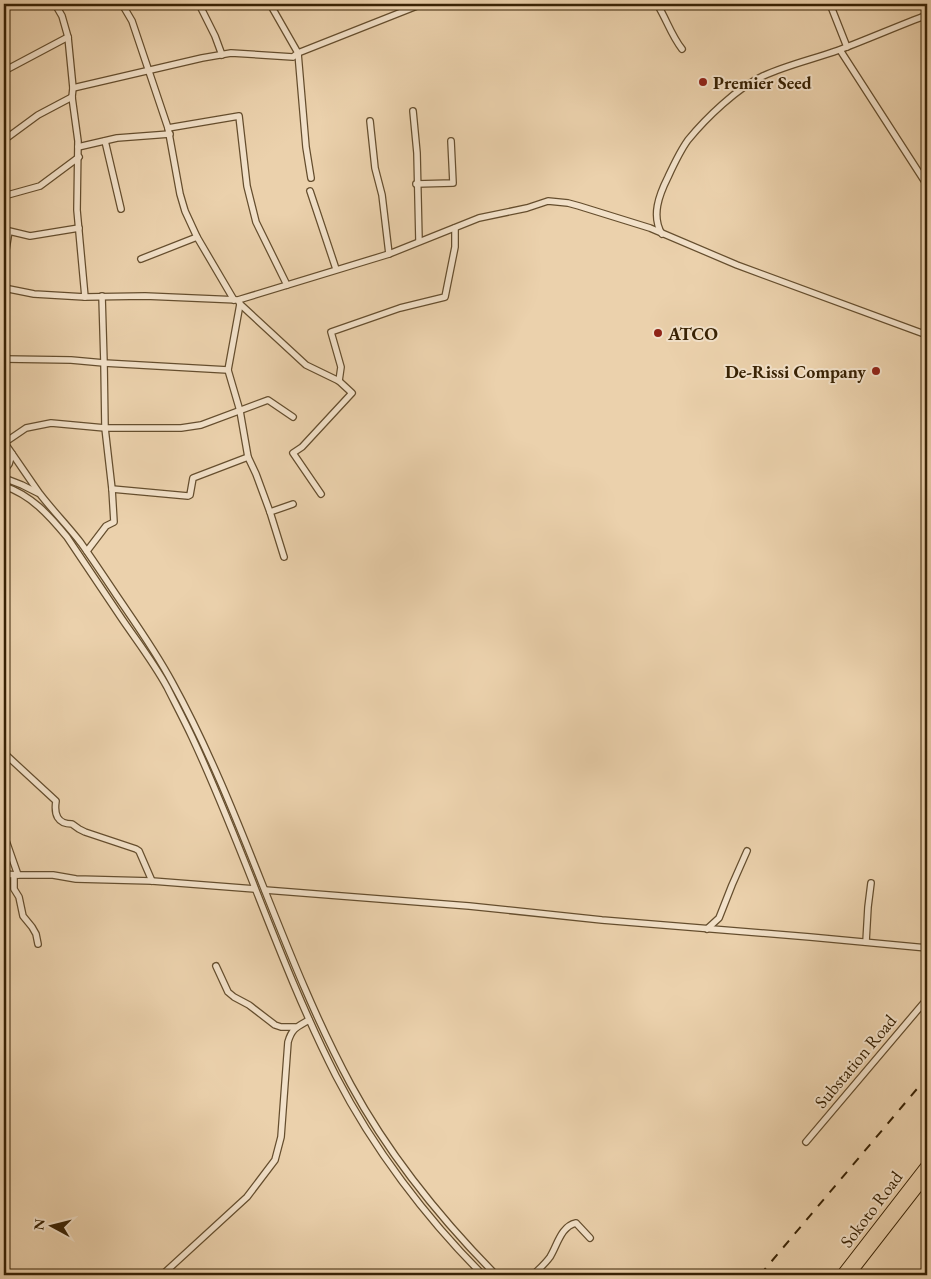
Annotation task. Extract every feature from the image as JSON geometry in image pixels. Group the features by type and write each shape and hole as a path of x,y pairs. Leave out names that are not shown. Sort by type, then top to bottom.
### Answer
{"main road":[{"name":"Sokoto Road","path":"841,1275 927,1164"},
{"name":"Sokoto Road","path":"850,1275 927,1178"}],"street":[{"path":"55,4 62,16 68,38 79,157 77,210 85,297"},
{"path":"122,4 132,21 169,131 180,194 196,237 237,301 306,365 339,381 352,393 302,448 293,453 320,494"},
{"path":"199,4 222,55"},
{"path":"270,4 298,53 306,147 311,178"},
{"path":"73,88 231,53 293,57 298,53 422,4"},
{"path":"657,4 676,41 682,48"},
{"path":"830,4 846,47"},
{"path":"662,234 658,227 656,212 664,185 688,141 733,95 762,76 840,50 927,15"},
{"path":"4,71 68,38"},
{"path":"840,50 927,185"},
{"path":"4,140 38,115 72,97"},
{"path":"413,111 417,153 416,184 419,241"},
{"path":"78,147 116,138 169,131 239,116 247,186 256,222 287,285"},
{"path":"370,121 375,168 382,195 389,254"},
{"path":"105,141 121,209"},
{"path":"416,184 453,183 451,141"},
{"path":"4,196 40,186 79,157"},
{"path":"310,191 336,269"},
{"path":"79,228 30,236 9,231 5,256 4,288 34,294 85,297 237,301 389,254 480,218 527,208 548,201 568,203 650,228 737,265 927,336"},
{"path":"339,381 341,367 331,332 400,308 445,297 455,247 455,228"},
{"path":"141,259 196,237"},
{"path":"87,551 106,526 114,522 105,428 102,296"},
{"path":"237,301 228,370 240,411 248,458 270,512 284,557"},
{"path":"4,359 71,360 228,370"},
{"path":"293,417 268,400 201,425 181,428 105,428 51,423 26,428 4,442 42,496 87,551 135,622 172,682 222,784 305,988 332,1048 352,1086 403,1167 460,1238 496,1275"},
{"path":"4,471 9,464 12,454"},
{"path":"112,488 188,496 190,495 193,478 248,458"},
{"path":"4,478 42,496"},
{"path":"4,486 34,501 67,537 161,678 192,737 212,781 309,1020 337,1078 358,1116 412,1195 483,1275"},
{"path":"270,512 293,504"},
{"path":"4,752 56,801 55,808 58,819 65,824 72,824 85,832 136,849 139,851 152,881"},
{"path":"4,835 16,875 14,889 19,897 23,916 36,934 38,944"},
{"path":"708,929 719,918 747,851"},
{"path":"4,874 76,879 152,881 184,885 255,889"},
{"path":"866,942 871,884"},
{"path":"265,890 469,906 602,920 927,948"},
{"path":"719,918 727,930"},
{"path":"216,966 228,992 274,1025 295,1027 309,1020"},
{"path":"297,991 305,988"},
{"name":"Substation Road","path":"806,1142 927,999"},
{"path":"162,1275 243,1201 275,1160 281,1137 288,1042 290,1034 295,1027"},
{"path":"533,1275 549,1258 558,1240 571,1224 576,1223 590,1238"}],"railway":[{"path":"760,1275 927,1077"}],"place":[{"name":"Premier Seed","path":"703,82"},
{"name":"ATCO","path":"658,333"},
{"name":"De-Rissi Company","path":"876,371"}]}
